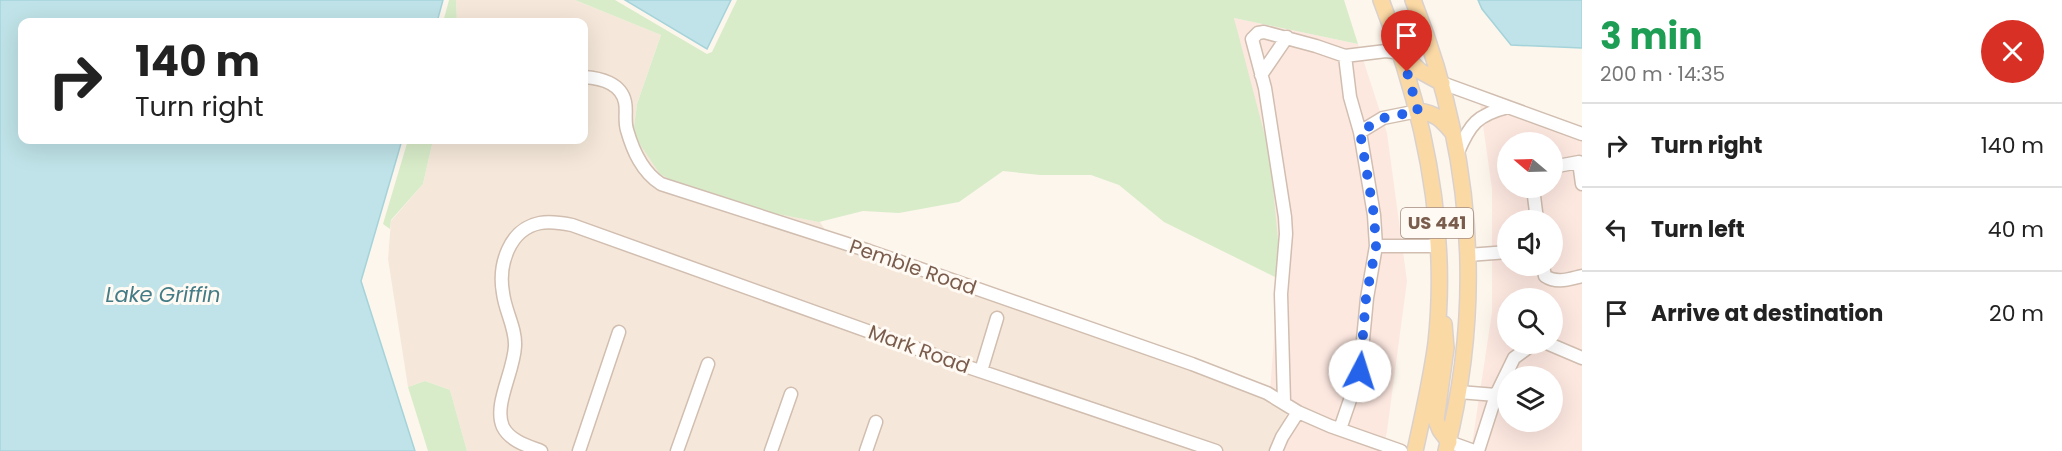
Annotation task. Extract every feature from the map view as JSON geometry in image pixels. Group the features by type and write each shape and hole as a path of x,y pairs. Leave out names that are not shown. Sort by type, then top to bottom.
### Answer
{"main road":[{"name":"US 441","path":"1381,0 1402,53 1427,148 1434,188 1439,246 1436,343 1415,451"},
{"name":"US 441","path":"1413,0 1442,83 1455,135 1466,216 1468,308 1459,392 1448,446"},
{"path":"1402,53 1420,71 1442,83"},
{"path":"1418,111 1440,117 1455,135"},
{"path":"1438,307 1443,316 1446,348 1436,420 1448,446"}],"street":[{"path":"1284,402 1281,294 1286,225 1271,123 1252,39 1258,33 1264,32 1346,56 1386,51 1402,53"},
{"path":"1261,75 1287,37"},
{"path":"1340,429 1360,371 1366,298 1376,246 1374,215 1360,132 1350,97 1346,56"},
{"name":"Pemble Road","path":"588,78 606,81 621,91 625,102 627,130 639,161 653,179 661,184 869,251 1192,364 1284,402 1298,412"},
{"path":"1442,83 1582,134"},
{"path":"1458,152 1468,129 1477,119 1492,111 1508,107"},
{"path":"1360,132 1383,118 1418,111"},
{"path":"1563,163 1580,159 1582,184"},
{"name":"Mark Road","path":"541,451 513,440 502,426 500,416 502,396 514,363 515,345 514,333 502,291 501,276 505,255 520,232 528,226 548,222 572,225 981,371 1216,451"},
{"path":"1376,246 1439,246"},
{"path":"1468,255 1497,253"},
{"path":"1545,276 1562,281 1582,276"},
{"path":"981,371 997,318"},
{"path":"579,451 619,332"},
{"path":"1563,350 1582,358"},
{"path":"1448,446 1476,451 1496,395 1514,358 1519,354"},
{"path":"677,451 708,364"},
{"path":"1459,392 1496,395"},
{"path":"771,451 791,394"},
{"path":"1276,451 1298,412 1401,451"},
{"path":"866,451 876,422"}],"shaded area":[{"path":"456,0 575,0 661,35 637,104 633,133 661,174 710,201 820,222 831,239 1281,395 1288,408 1277,451 467,451 450,390 425,381 408,387 388,259 391,221 423,184 432,144 588,144 588,18 457,18"},
{"path":"1234,18 1358,44 1387,133 1407,281 1383,451 1277,451 1288,408 1270,391 1280,261"},
{"path":"1480,104 1582,135 1582,451 1471,451 1492,312 1492,189"}],"green space":[{"path":"449,0 456,0 457,18 444,18"},
{"path":"575,0 615,0 707,54 712,52 737,0 1344,0 1358,44 1234,18 1270,155 1280,261 1279,279 1164,222 1119,185 1091,175 1040,175 1003,171 959,202 899,213 863,211 819,222 710,201 660,174 633,134 637,104 661,35"},
{"path":"407,144 432,144 423,184 391,220 390,229 383,224"},
{"path":"425,381 450,390 467,451 428,451 408,387"}],"water":[{"name":"Lake Griffin","path":"0,0 443,0 438,18 18,18 18,144 401,144 361,281 415,451 0,451"},
{"path":"625,0 731,0 707,49"},
{"path":"1478,0 1582,0 1582,48 1511,45 1482,9"}],"route":[{"path":"1360,371 1366,298 1376,246 1374,215 1360,132 1383,118 1418,111 1407,72"}]}
